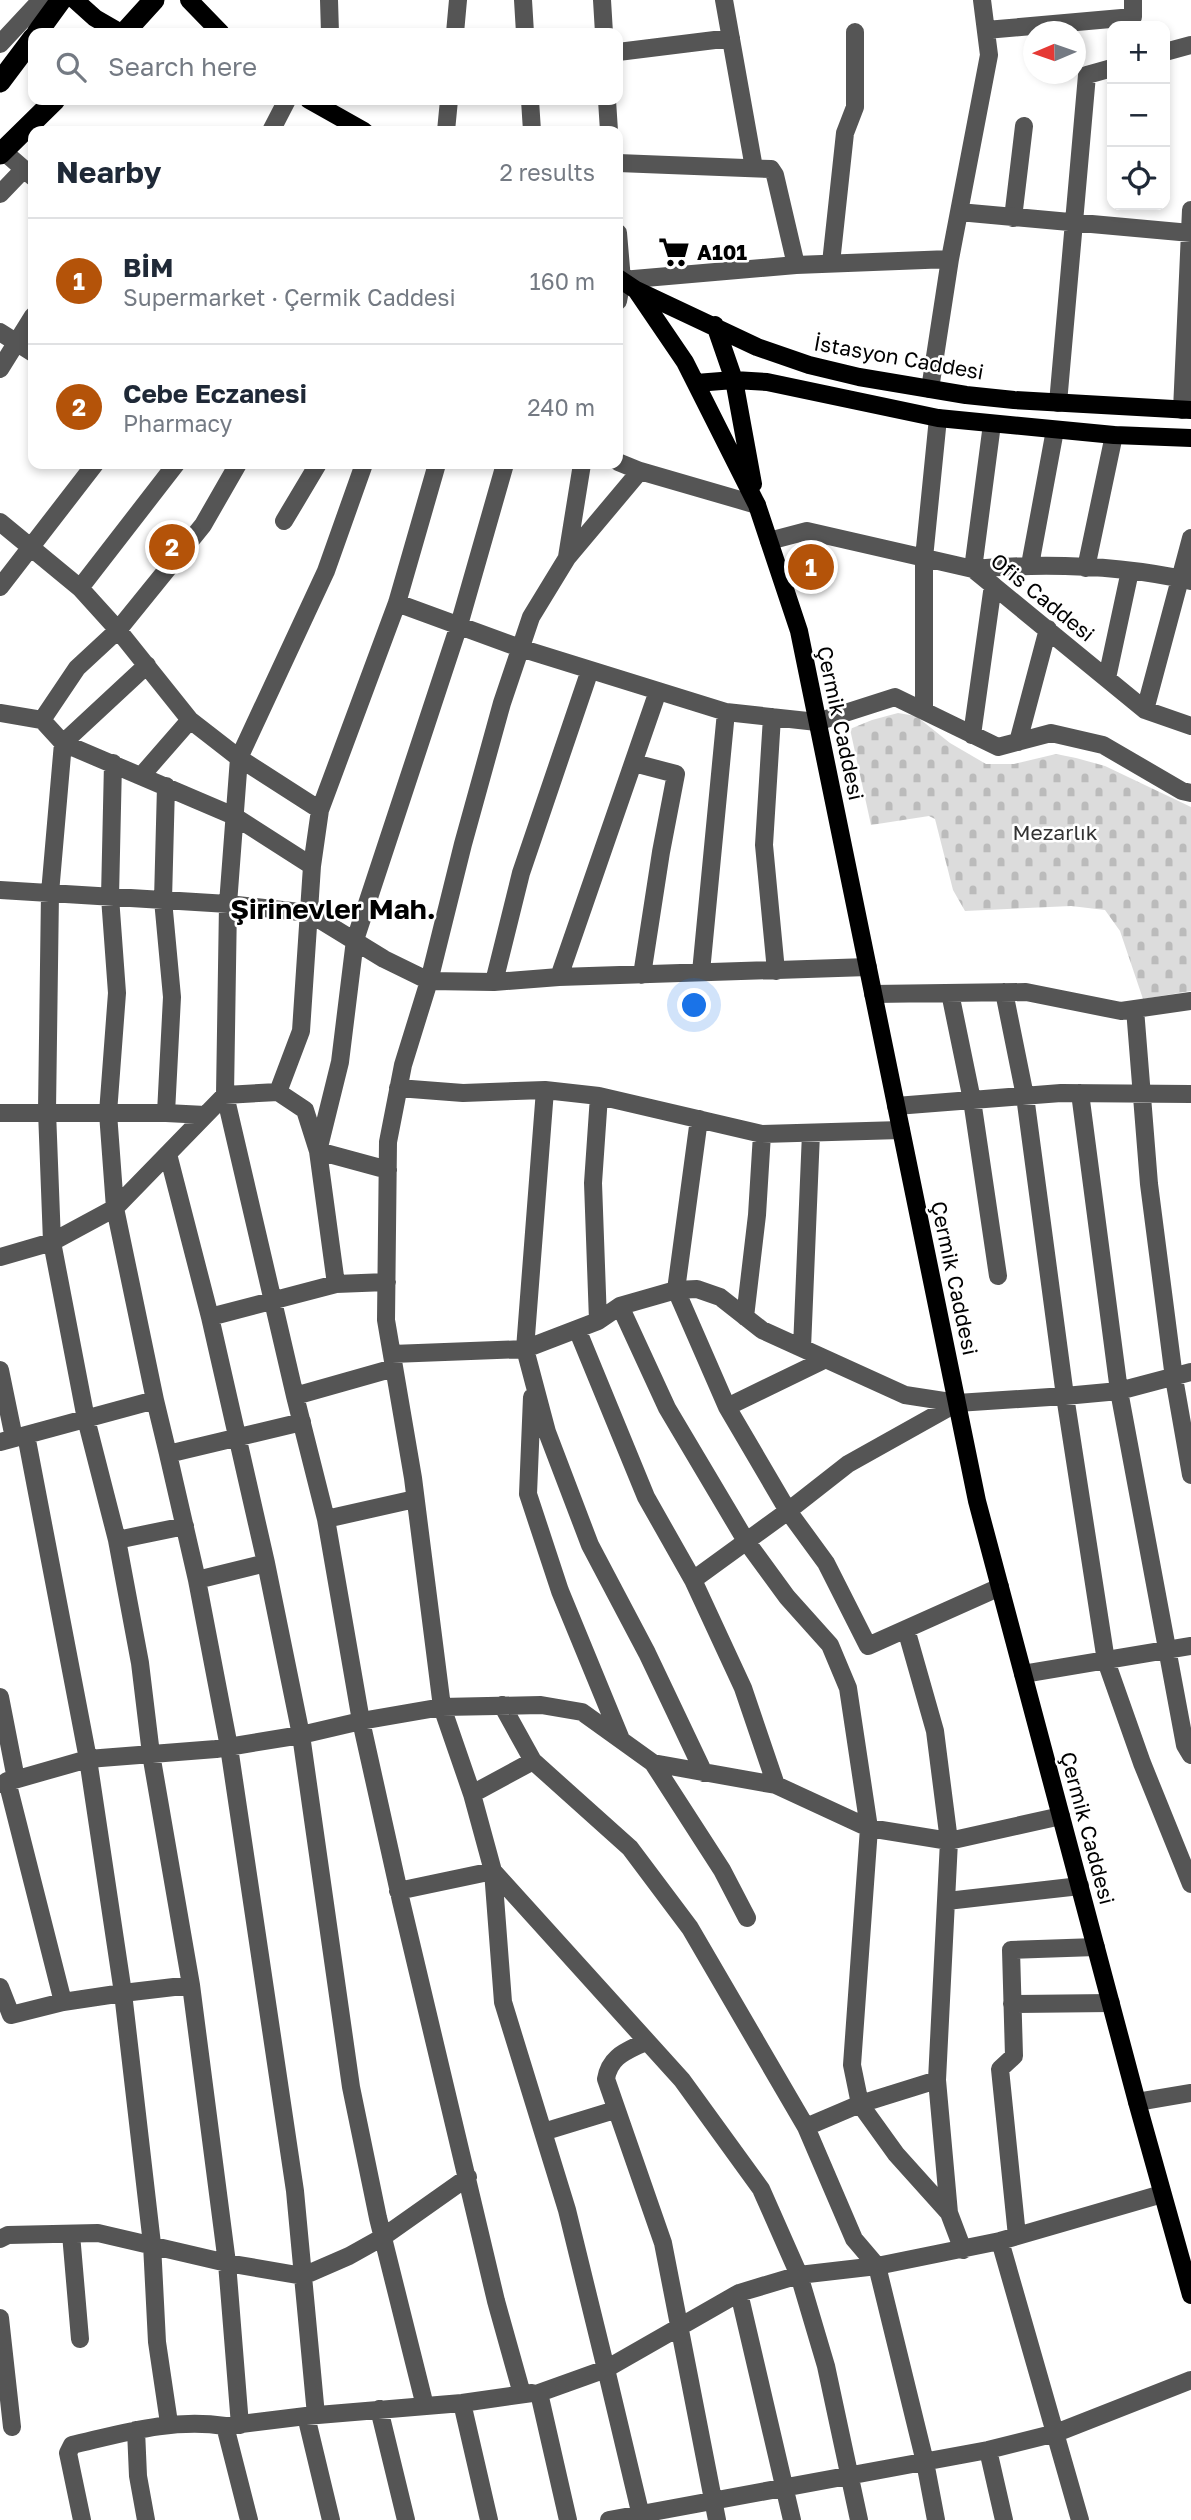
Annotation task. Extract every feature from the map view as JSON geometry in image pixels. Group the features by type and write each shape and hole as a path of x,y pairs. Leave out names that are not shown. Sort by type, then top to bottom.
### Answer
{"highway":[{"path":"41,28 61,0"},
{"path":"128,28 154,0"},
{"path":"0,82 28,45"},
{"path":"29,126 50,105"},
{"path":"2,153 28,127"}],"main road":[{"path":"75,0 95,18 114,28"},
{"path":"189,0 216,28"},
{"path":"332,106 358,126"},
{"name":"İstasyon Caddesi","path":"626,283 757,347 808,365 859,377 930,389 1058,403 1187,410"},
{"name":"Çermik Caddesi","path":"626,283 696,383 757,505 799,631 977,1501 1191,2295"},
{"path":"715,325 734,380 757,505"},
{"path":"696,383 734,380 791,386 937,418 1114,435 1191,438"}],"street":[{"path":"0,44 41,0"},
{"path":"329,0 330,28"},
{"path":"455,28 458,0"},
{"path":"523,0 525,28"},
{"path":"602,0 604,28"},
{"path":"724,0 754,168"},
{"path":"930,389 950,259 989,55 982,0"},
{"path":"986,30 1133,16 1133,0"},
{"path":"831,263 845,133 855,107 855,32"},
{"path":"623,51 731,38"},
{"path":"1170,51 1191,45"},
{"path":"1058,403 1087,75 1107,69"},
{"path":"273,126 284,105"},
{"path":"446,126 449,105"},
{"path":"530,105 532,126"},
{"path":"607,105 609,126"},
{"path":"1013,218 1024,126"},
{"path":"0,194 28,173 2,153"},
{"path":"623,163 771,169 775,175 796,265"},
{"path":"1187,410 1191,210"},
{"path":"959,212 1190,233"},
{"path":"623,264 626,283 796,265 950,259"},
{"path":"0,369 28,324"},
{"path":"0,332 28,349"},
{"path":"924,711 924,558 937,418"},
{"path":"992,424 973,569 1030,565 1130,571 1185,580"},
{"path":"1030,565 1055,430"},
{"path":"1086,568 1114,435"},
{"path":"623,464 757,505"},
{"path":"0,587 91,469"},
{"path":"80,588 172,469"},
{"path":"42,720 77,668 118,630 203,526 235,469"},
{"path":"284,521 314,469"},
{"path":"362,469 326,570 239,758 228,904 225,1095 326,1519 361,1721 398,1891 496,2301 530,2393 568,2520"},
{"path":"278,1092 301,1031 312,866 320,810 397,603 436,469"},
{"path":"318,1151 340,1062 355,940 459,625 504,469"},
{"path":"567,558 581,469"},
{"path":"640,471 567,558 531,617 502,702 466,831 429,981 402,1065 388,1142 386,1320 415,1499 442,1707 472,1794 493,1871 503,2002 568,2210 641,2516"},
{"path":"0,522 80,588 118,630 190,720 239,758 320,810"},
{"name":"Ofis Caddesi","path":"769,541 807,531 973,569 1145,710 1191,726"},
{"path":"1145,710 1185,580 1191,538"},
{"path":"1107,678 1130,571"},
{"path":"972,735 993,585"},
{"path":"397,603 520,648 726,712 817,722 895,697 998,747 1051,733 1103,746 1191,793"},
{"path":"1017,742 1048,629"},
{"path":"147,665 63,743 50,893 47,1111 52,1242 86,1419 117,1540 141,1662 151,1754 191,1985 227,2263 233,2425 249,2520"},
{"path":"494,982 521,873 590,670"},
{"path":"559,977 658,691"},
{"path":"701,972 726,712"},
{"path":"0,713 42,720 63,743 234,816 312,866"},
{"path":"772,717 764,845 776,971"},
{"path":"142,775 190,720"},
{"path":"113,763 110,897 117,993 108,1113 115,1208 155,1400 197,1580 229,1747 295,2191 311,2415 331,2520"},
{"path":"634,763 676,774 660,852 642,975"},
{"path":"166,786 163,900 172,997 166,1112"},
{"path":"0,890 228,904 309,913 384,959 429,981 494,982 559,977 868,967"},
{"path":"1004,992 1025,1096 1065,1396 1106,1661 1191,1882"},
{"path":"873,994 1026,992 1121,1011 1191,1001"},
{"path":"950,993 972,1100 998,1276"},
{"path":"1135,1009 1149,1184 1183,1375 1191,1475"},
{"path":"398,1088 463,1093 545,1090 599,1096 762,1134 901,1130"},
{"path":"545,1090 525,1349 547,1432 590,1545 647,1653 704,1773"},
{"path":"0,1257 52,1242 115,1208 225,1095 278,1092 305,1110 318,1151 336,1284"},
{"path":"1080,1093 1119,1391 1166,1651 1185,1745 1191,1755"},
{"path":"896,1106 1080,1093 1191,1094"},
{"path":"598,1321 593,1183 599,1096"},
{"path":"0,1113 166,1112 205,1115"},
{"path":"699,1119 676,1290 727,1406 788,1511 825,1563 868,1646 1000,1587"},
{"path":"802,1348 811,1133"},
{"path":"745,1317 757,1216 762,1134"},
{"path":"318,1151 388,1170"},
{"path":"168,1154 210,1317 266,1563 301,1735 351,2087 383,2237 425,2406"},
{"path":"210,1317 336,1284 387,1282"},
{"path":"295,1396 393,1361 525,1349 598,1321 620,1306 676,1290 697,1289 720,1297 762,1330 905,1395 957,1403 1065,1396 1119,1391 1183,1375"},
{"path":"620,1306 667,1408 746,1541 787,1597 830,1644 848,1688 869,1828 852,2065 860,2104 896,2154 949,2213"},
{"path":"577,1329 646,1497 693,1580 743,1688 776,1785"},
{"path":"727,1406 826,1359"},
{"path":"0,1370 13,1439 88,1759 123,1993 152,2244 157,2342 169,2423"},
{"path":"532,1376 528,1494 560,1591 621,1739"},
{"path":"13,1439 155,1400"},
{"path":"693,1580 849,1464 957,1403"},
{"path":"169,1454 302,1422"},
{"path":"326,1519 415,1499"},
{"path":"117,1540 185,1526"},
{"path":"197,1580 266,1563"},
{"path":"906,1629 935,1731 949,1841 937,2080 949,2213 963,2250"},
{"path":"1023,1674 1191,1646"},
{"path":"0,1697 8,1781 63,2002"},
{"path":"502,1705 533,1761 631,1848 690,1928 806,2127 854,2239 877,2266 925,2462 936,2520"},
{"path":"8,1781 88,1759 229,1747 442,1707 541,1706 582,1712 653,1763 722,1870 747,1918"},
{"path":"472,1794 533,1761"},
{"path":"653,1763 776,1785 869,1828 949,1841 1061,1816"},
{"path":"398,1891 493,1871"},
{"path":"493,1871 682,2080 761,2189 799,2275 826,2365 859,2520"},
{"path":"947,1901 1080,1886"},
{"path":"1080,2520 1009,2238 1000,2069 1014,2056 1011,1950 1096,1947"},
{"path":"0,1987 11,2015 63,2002 191,1985"},
{"path":"1012,2004 1111,2003"},
{"path":"647,2041 616,2056 608,2069 606,2079 663,2243 717,2520"},
{"path":"806,2127 860,2104 937,2080"},
{"path":"1137,2102 1191,2094"},
{"path":"543,2132 615,2110"},
{"path":"0,2239 8,2235 98,2233 227,2263 303,2276 349,2256 383,2237 468,2178"},
{"path":"82,2520 68,2453 72,2445 169,2423 233,2425 311,2415 462,2403 530,2393 606,2370 739,2293 799,2275 877,2266 963,2250 1162,2194"},
{"path":"71,2234 80,2339"},
{"path":"739,2293 792,2520"},
{"path":"0,2318 12,2427"},
{"path":"609,2520 988,2450 1056,2433 1191,2380"},
{"path":"462,2403 489,2520"},
{"path":"379,2409 406,2520"},
{"path":"136,2430 138,2476 146,2520"},
{"path":"988,2450 1004,2520"}],"green space":[{"name":"Mezarlık","path":"898,713 916,716 950,743 986,764 1014,764 1056,754 1076,758 1105,766 1191,807 1191,991 1143,999 1120,931 1105,910 1071,906 965,911 953,890 935,819 929,816 871,825 850,729"}],"place":[{"name":"A101","path":"674,252"},
{"name":"Cebe Eczanesi","path":"172,547"},
{"name":"BİM","path":"811,567"}],"district":[{"name":"Şirinevler Mah.","path":"333,908"}]}
